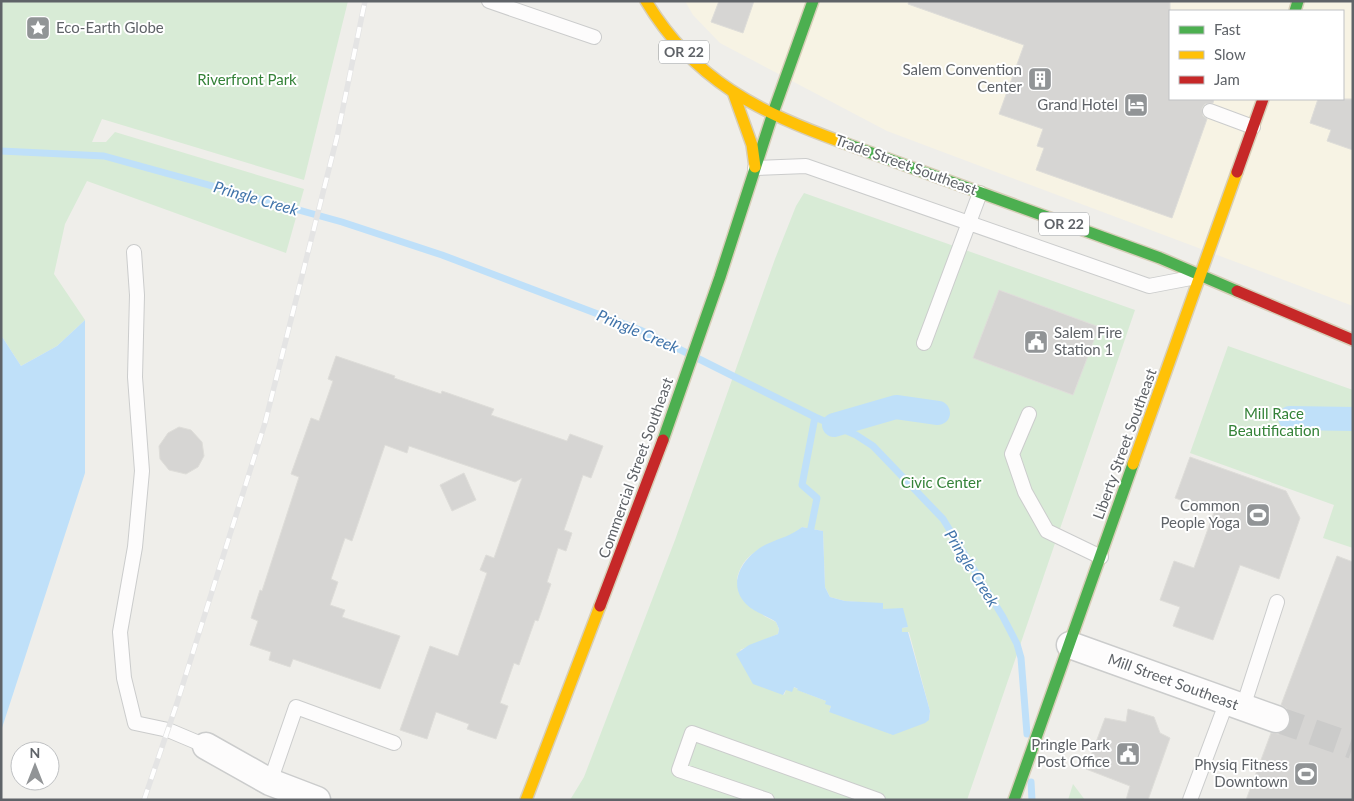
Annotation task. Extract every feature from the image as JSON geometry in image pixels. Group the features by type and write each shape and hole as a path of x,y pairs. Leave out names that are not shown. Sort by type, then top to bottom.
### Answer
{"main road":[{"name":"Trade Street Southeast","path":"646,1 684,51 733,92 774,113 817,133 1160,258 1353,340"},
{"name":"Commercial Street Southeast","path":"527,797 654,464 720,277 755,168 813,1"},
{"path":"733,92 752,145 755,168"},
{"name":"Liberty Street Southeast","path":"1014,800 1263,100"}],"street":[{"name":"Mill Street Southeast","path":"1070,645 1276,718"},
{"path":"206,746 301,797"}],"lane":[{"path":"494,2 594,37"},
{"path":"1210,111 1253,127"},
{"path":"755,168 806,166 1149,286 1201,276"},
{"path":"924,344 980,193"},
{"path":"134,252 137,295 135,377 142,471 135,547 120,632 124,678 135,723 168,730 206,746"},
{"path":"1028,414 1012,454 1024,492 1048,531 1101,557"},
{"path":"1190,800 1235,704 1277,602"},
{"path":"270,782 296,707 394,743"},
{"path":"767,800 750,797 679,770 692,733 878,800"},
{"path":"527,797 542,800"}],"shaded area":[{"path":"685,1 1353,1 1353,306 887,131 720,43 693,15"}],"green space":[{"name":"Riverfront Park","path":"1,1 348,1 304,180 102,119 92,142 106,142 115,132 304,189 286,253 87,181 65,224 54,274 85,320 57,346 21,366 1,335"},
{"name":"Civic Center","path":"804,193 1135,310 967,800 570,800 584,777 675,540 775,259 796,206","holes":["999,290 1099,327 1073,395 974,358","802,527 823,531 825,587 830,597 845,601 883,604 883,609 908,627 902,628 902,632 909,632 930,711 929,720 829,712 831,706 826,701 793,687 786,690 784,695 740,650 778,634 779,629 776,622 764,616 737,579 741,567 755,552 793,534"]},
{"name":"Mill Race Beautification","path":"1228,346 1353,390 1353,548 1323,538 1334,505 1190,453"},
{"path":"1073,784 1085,800 1068,800"}],"water":[{"path":"85,320 85,473 1,731 1,335 21,366 57,346"},
{"path":"802,527 823,531 825,587 830,597 845,601 883,603 883,609 903,608 908,627 902,628 902,632 908,632 930,711 929,720 925,723 893,735 829,712 831,706 825,704 826,701 797,690 794,687 792,692 786,690 783,695 753,684 736,654 749,645 778,634 779,629 776,622 753,610 740,596 737,587 740,570 751,555 759,549 790,535"}],"building":[{"path":"719,1 754,1 743,33 711,22"},
{"name":"Grand Hotel","path":"909,1 1170,1 1169,100 1214,100 1213,103 1205,104 1202,108 1203,116 1207,119 1172,218 1036,170 1044,148 1037,146 1043,129 999,114 1024,45 908,4"},
{"path":"1353,99 1353,150 1327,141 1331,130 1310,123 1318,100"},
{"name":"Salem Fire Station 1","path":"999,290 1099,327 1073,395 973,358"},
{"path":"336,356 441,394 442,391 494,409 491,415 567,441 570,434 603,446 591,478 583,475 564,530 572,533 566,551 558,548 547,582 551,584 538,621 535,620 519,665 514,663 500,703 508,706 496,739 467,729 469,724 436,712 427,739 400,730 430,646 458,656 487,573 480,570 486,555 494,558 522,478 515,482 409,446 407,453 385,445 352,541 345,538 331,579 338,582 330,605 345,610 342,617 400,636 380,689 293,659 290,667 269,660 271,652 250,645 258,621 251,618 260,590 262,591 299,477 291,474 311,418 319,421 333,381 328,379"},
{"path":"179,427 191,430 202,442 204,456 198,467 186,474 169,470 160,459 159,446 168,433"},
{"path":"1190,457 1286,491 1300,518 1279,579 1240,565 1213,640 1173,626 1180,607 1160,600 1174,561 1194,568 1214,512 1175,498"},
{"path":"464,473 476,500 452,511 440,485"},
{"path":"1337,556 1353,562 1353,800 1246,800 1271,733 1279,734 1286,730 1290,724 1291,716 1287,709 1281,705"},
{"name":"Pringle Park Post Office","path":"1128,709 1154,717 1160,733 1170,738 1148,800 1126,800 1130,786 1086,769 1105,718 1126,722"}],"waterway":[{"name":"Pringle Creek","path":"1,151 104,156 342,222 442,255 640,330 687,353"},
{"name":"Pringle Creek","path":"697,358 815,417 856,435 873,446 943,519 1003,617 1017,644 1021,658 1027,734"},
{"path":"834,425 896,407 938,413"},
{"path":"811,528 817,498 802,485 815,417"},
{"path":"1290,418 1353,419"},
{"name":"Pringle Creek","path":"1031,782 1032,800"}],"tunnel":[{"path":"1276,719 1353,746"}],"railway":[{"path":"144,800 177,703 265,423 337,137 365,1"}],"traffic: fast":[{"path":"663,440 720,277 773,113 813,1"},
{"path":"1295,10 1298,1"},
{"path":"844,143 1160,258 1237,291"},
{"path":"1014,800 1133,464"}],"traffic: slow":[{"path":"646,1 665,29 685,53 707,73 757,106 844,143"},
{"path":"733,92 752,145 755,167"},
{"path":"1133,464 1237,172"},
{"path":"526,800 600,606"}],"traffic: jam":[{"path":"1237,172 1263,100"},
{"path":"1237,291 1353,340"},
{"path":"600,606 663,440"}],"place":[{"name":"Eco-Earth Globe","path":"38,28"},
{"name":"Salem Convention Center","path":"1040,79"},
{"name":"Grand Hotel","path":"1136,105"},
{"name":"Salem Fire Station 1","path":"1036,342"},
{"name":"Common People Yoga","path":"1258,515"},
{"name":"Pringle Park Post Office","path":"1128,754"},
{"name":"Physiq Fitness Downtown","path":"1306,774"}]}
